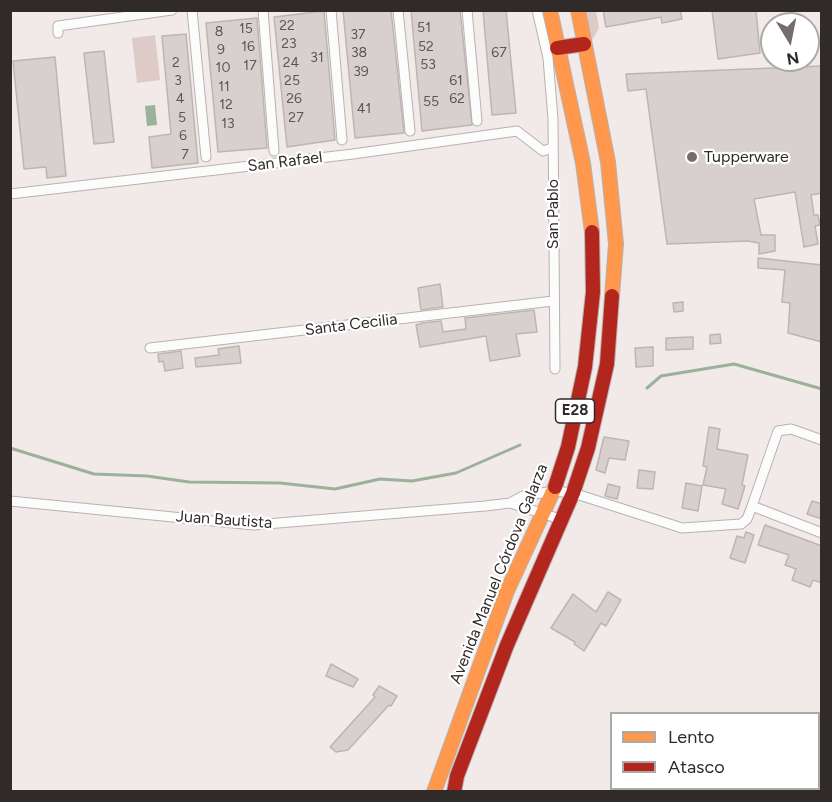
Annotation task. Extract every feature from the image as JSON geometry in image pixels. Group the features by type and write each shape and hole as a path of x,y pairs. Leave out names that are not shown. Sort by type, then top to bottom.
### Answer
{"main road":[{"name":"Avenida Manuel Córdova Galarza","path":"434,792 507,591 554,491 568,447 585,367 594,292 594,247 583,163 553,53 550,10"},
{"name":"E28","path":"454,792 457,776 507,645 573,493 588,448 607,364 616,244 608,162 579,10"},
{"path":"553,53 584,44"}],"street":[{"path":"58,29 172,10"},
{"path":"192,10 206,158"},
{"path":"263,10 274,151"},
{"path":"331,10 342,141"},
{"path":"398,10 410,131"},
{"path":"467,10 477,121"},
{"name":"San Pablo","path":"537,10 553,53 555,369"},
{"name":"San Rafael","path":"10,194 342,156 517,131 543,151 552,148"},
{"name":"Santa Cecilia","path":"150,348 553,301"},
{"path":"822,440 791,429 778,431 752,506 822,533"},
{"name":"Juan Bautista","path":"510,503 523,496 554,491 573,493 682,528 741,524 747,519 752,506"},
{"name":"Juan Bautista","path":"10,501 254,525 510,503 563,520"}],"shaded area":[{"path":"585,11 596,11 599,28 591,42"},
{"path":"155,35 160,80 137,83 132,38"},
{"path":"155,105 157,125 147,126 145,106"}],"building":[{"path":"343,10 391,10 404,133 355,138"},
{"path":"411,10 460,10 472,125 422,131"},
{"path":"483,10 506,10 516,113 492,115"},
{"path":"603,10 680,10 682,19 662,23 661,17 606,27"},
{"path":"712,10 756,10 760,53 718,59"},
{"path":"324,11 335,140 287,147 274,17"},
{"path":"257,18 267,148 218,152 206,23"},
{"path":"186,34 198,163 152,168 149,137 171,134 162,36"},
{"path":"104,51 114,142 94,144 84,53"},
{"path":"55,57 66,176 47,178 46,167 24,169 13,61"},
{"path":"820,66 822,66 822,193 811,195 814,215 818,215 820,225 815,226 818,244 804,247 795,192 754,199 761,235 775,235 775,251 759,254 759,243 748,241 667,244 646,89 628,91 626,74 760,69 760,72 820,72"},
{"path":"758,258 822,265 822,342 788,333 790,303 782,302 785,270 758,268"},
{"path":"440,284 443,307 421,310 418,288"},
{"path":"683,302 683,311 674,312 673,303"},
{"path":"534,310 537,332 516,334 520,356 490,361 486,336 420,347 416,325 441,321 443,332 466,329 465,318"},
{"path":"720,334 721,343 710,344 710,335"},
{"path":"693,337 693,349 666,350 666,338"},
{"path":"239,346 241,363 196,367 195,358 219,355 218,349"},
{"path":"653,347 653,366 636,367 635,348"},
{"path":"181,351 183,368 165,371 163,361 159,362 158,354"},
{"path":"709,427 720,429 717,449 748,455 742,485 745,486 738,509 722,504 726,489 703,485 707,467 703,466"},
{"path":"604,437 629,441 625,460 609,458 605,473 596,470"},
{"path":"639,470 655,472 653,489 637,488"},
{"path":"686,483 702,486 698,511 682,508"},
{"path":"608,484 620,487 617,499 605,496"},
{"path":"812,501 822,504 822,519 807,514"},
{"path":"765,525 822,546 822,583 813,580 810,587 792,580 796,569 785,565 789,555 758,545"},
{"path":"746,532 754,535 745,563 730,558 737,536 744,538"},
{"path":"608,592 621,600 606,626 601,623 584,651 574,644 575,642 551,628 573,594 596,612"},
{"path":"331,664 358,679 353,687 326,676"},
{"path":"379,686 397,696 391,706 389,705 348,750 336,752 330,747 375,697 373,695"}],"waterway":[{"path":"647,388 661,376 734,364 822,389"},
{"path":"10,448 94,474 147,476 189,482 280,483 335,489 380,479 412,481 456,473 520,445"}],"traffic: slow":[{"path":"550,10 583,163 592,232"},
{"path":"578,10 608,162 616,244 612,296"},
{"path":"434,792 507,591 555,487"}],"traffic: jam":[{"path":"557,48 584,44"},
{"path":"555,487 568,447 585,367 593,292 592,232"},
{"path":"454,792 457,776 507,645 573,493 588,448 607,364 612,296"}],"place":[{"name":"Tupperware","path":"692,157"}]}
